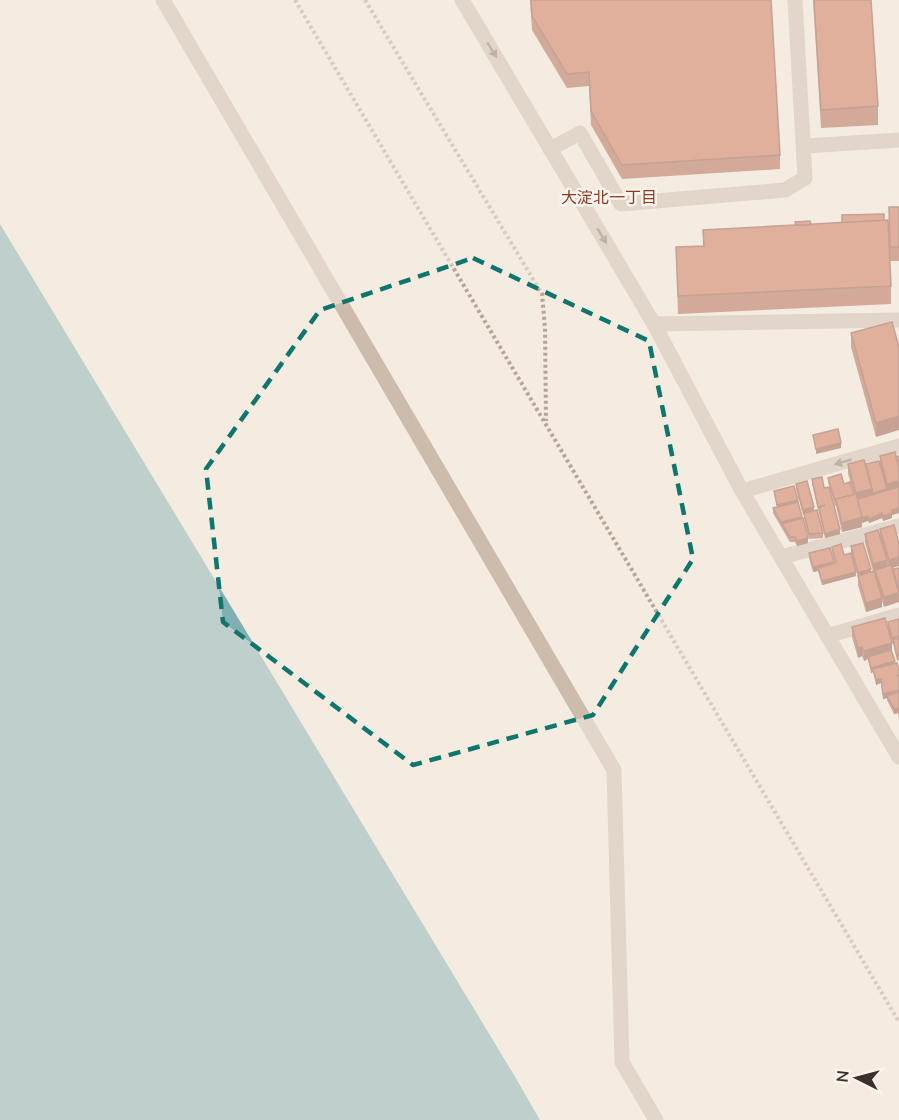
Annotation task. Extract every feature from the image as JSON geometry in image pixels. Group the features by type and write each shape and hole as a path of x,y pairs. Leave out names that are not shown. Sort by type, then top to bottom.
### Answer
{"street":[{"path":"163,0 614,770 622,1062 656,1120"},
{"path":"462,0 654,324 742,491 899,757"},
{"path":"550,149 580,133 621,204 785,190 805,178 795,0"},
{"path":"805,146 899,140"},
{"path":"654,324 899,320"},
{"path":"742,491 899,446"},
{"path":"781,557 899,526"},
{"path":"827,636 899,615"}],"path":[{"path":"296,0 899,1022"},
{"path":"365,0 542,294 545,328 546,424"}],"highlighted area":[{"path":"473,258 649,341 693,559 593,715 413,765 223,622 206,469 320,310"}],"water":[{"path":"0,224 514,1075 540,1120 0,1120"}],"building":[{"path":"531,0 771,0 780,155 622,165 591,111 589,72 567,74 532,16"},
{"path":"814,0 871,0 878,106 821,110"},
{"path":"889,207 899,207 899,247 890,247"},
{"path":"884,214 884,221 842,223 842,215"},
{"path":"888,220 891,286 678,296 676,247 704,246 703,230"},
{"path":"810,221 811,225 796,225 795,222"},
{"path":"892,322 899,347 899,416 876,423 851,333"},
{"path":"838,429 841,443 816,449 813,435"},
{"path":"895,452 899,481 887,484 880,456"},
{"path":"864,460 872,489 856,493 848,464"},
{"path":"879,461 887,489 873,493 866,464"},
{"path":"841,474 844,484 850,482 854,495 835,501 828,478"},
{"path":"822,477 824,488 829,487 840,529 825,534 819,508 825,505 818,507 812,479"},
{"path":"807,481 814,507 803,510 796,484"},
{"path":"794,486 798,500 777,505 774,491"},
{"path":"899,487 899,508 883,516 882,513 869,519 868,516 862,518 857,499"},
{"path":"856,494 862,517 842,523 836,499"},
{"path":"798,502 802,517 781,522 773,508"},
{"path":"817,510 823,533 809,534 804,513"},
{"path":"803,518 808,538 797,541 795,537 790,537 782,524"},
{"path":"894,525 899,544 899,557 889,560 880,529"},
{"path":"878,530 887,560 873,564 865,534"},
{"path":"863,543 871,569 858,573 851,546"},
{"path":"841,544 844,555 851,553 856,572 822,581 818,568 836,563 832,547"},
{"path":"830,548 834,562 813,567 809,553"},
{"path":"891,565 899,593 884,597 875,570"},
{"path":"899,568 899,591 893,569"},
{"path":"874,571 882,598 866,603 858,576"},
{"path":"885,618 892,643 864,651 862,647 858,648 852,627"},
{"path":"899,619 899,636 892,638 888,622"},
{"path":"893,639 899,639 899,655 897,656"},
{"path":"891,650 895,661 871,668 868,657"},
{"path":"897,663 899,674 896,676 899,675 899,690 883,694 881,679 876,680 873,669"},
{"path":"899,692 899,708 894,709 887,696"}],"district":[{"name":"大淀北一丁目","path":"609,197"}]}
